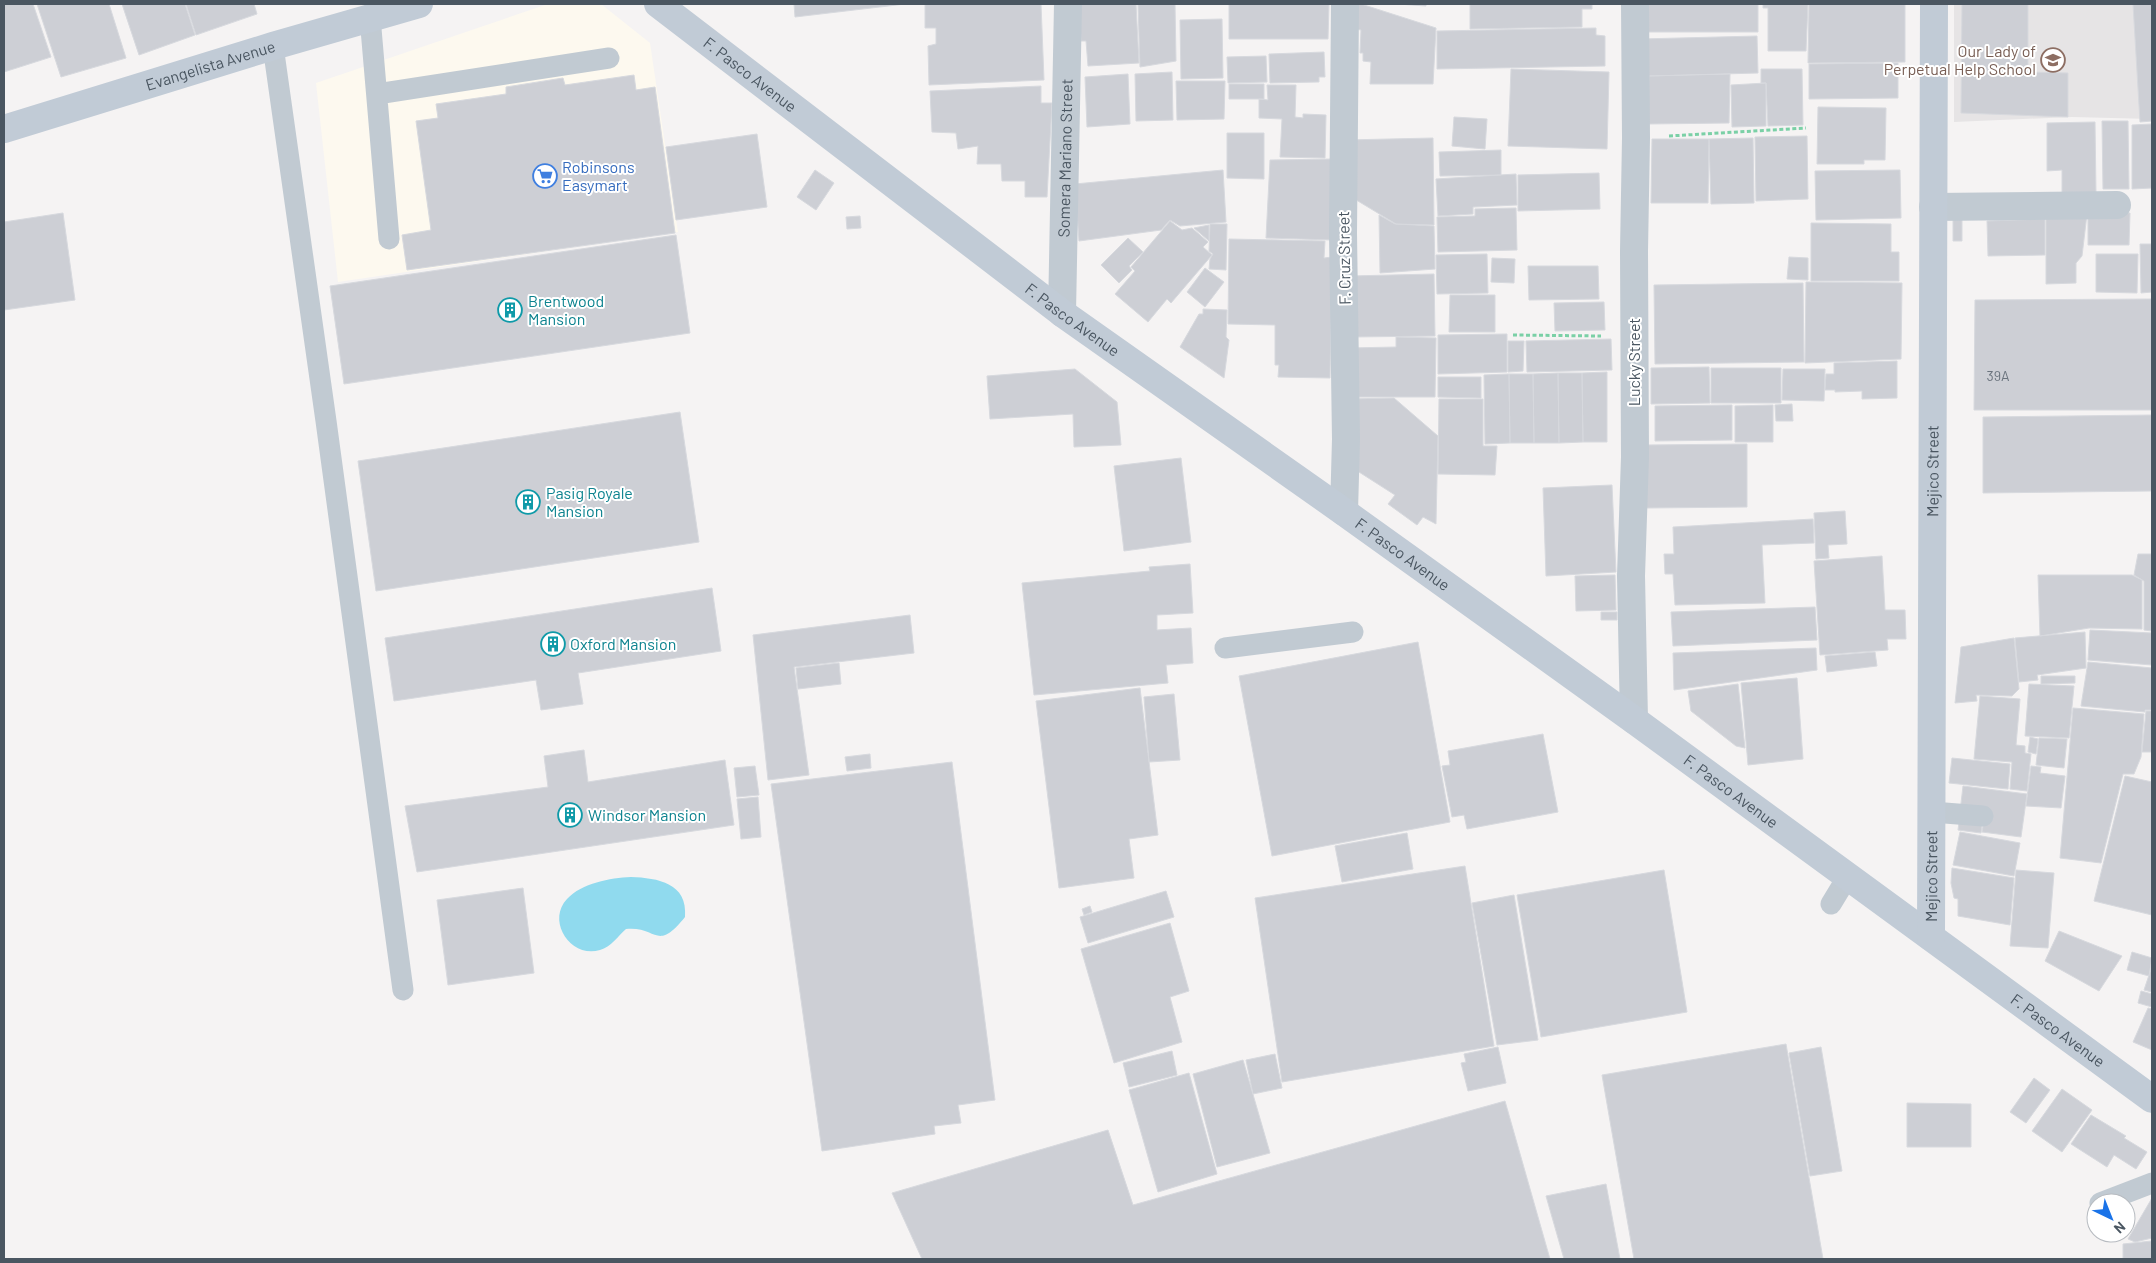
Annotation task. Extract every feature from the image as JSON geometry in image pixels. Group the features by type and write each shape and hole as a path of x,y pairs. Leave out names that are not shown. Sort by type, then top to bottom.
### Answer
{"street":[{"name":"Evangelista Avenue","path":"4,128 418,4"},
{"name":"F. Pasco Avenue","path":"658,4 1062,313 1634,720 2152,1099"},
{"name":"Somera Mariano Street","path":"1062,313 1068,4"},
{"name":"F. Cruz Street","path":"1344,4 1343,233 1346,439 1344,512"},
{"name":"Lucky Street","path":"1634,720 1631,576 1635,457 1635,4"},
{"name":"Mejico Street","path":"1931,937 1934,4"},
{"path":"1933,207 2117,205"}],"lane":[{"path":"370,18 389,239"},
{"path":"273,46 403,990"},
{"path":"378,94 608,58"},
{"path":"1225,648 1353,632"},
{"path":"1932,812 1983,816"},
{"path":"1831,904 1848,876"},
{"path":"2126,1193 2152,1183"}],"path":[{"path":"1636,138 1806,128"},
{"path":"1513,335 1634,336"}],"shaded area":[{"path":"548,4 601,4 650,43 678,232 338,282 316,83"},
{"name":"Our Lady of Perpetual Help School","path":"1954,4 2152,4 2152,119 2072,117 1954,122"}],"water":[{"path":"631,877 661,881 676,890 682,897 685,906 685,917 668,934 662,936 637,929 626,929 604,949 589,951 571,944 565,936 559,918 561,908 567,899 588,885 605,880"}],"building":[{"path":"4,4 33,4 51,57 4,72"},
{"path":"37,4 109,4 126,58 61,77"},
{"path":"122,4 185,4 195,35 139,55"},
{"path":"186,4 254,4 257,14 196,35"},
{"path":"794,4 905,4 795,17"},
{"path":"925,4 1041,4 1044,80 929,85 928,46 936,44 936,28 925,28"},
{"path":"1079,4 1136,4 1139,63 1088,66 1086,41 1081,41"},
{"path":"1138,4 1175,4 1176,61 1140,67"},
{"path":"1229,4 1329,4 1328,39 1229,39"},
{"path":"1351,4 1361,4 1436,28 1433,84 1370,84 1371,62 1363,61 1363,53 1360,53 1361,30 1350,28"},
{"path":"1398,4 1426,4 1426,6"},
{"path":"1470,4 1592,4 1592,9 1582,9 1582,27 1470,29"},
{"path":"1646,4 1758,4 1758,32 1646,32"},
{"path":"1763,4 1808,4 1806,51 1768,51 1768,8 1763,8"},
{"path":"1809,4 1905,4 1905,62 1808,63"},
{"path":"1962,4 2028,4 2028,72 2068,73 2068,117 1961,113"},
{"path":"2133,4 2152,4 2152,121 2140,122"},
{"path":"1222,19 1223,78 1181,79 1180,20"},
{"path":"1596,28 1596,35 1605,36 1605,66 1437,69 1437,31"},
{"path":"1757,36 1758,73 1648,76 1641,39"},
{"path":"1324,52 1325,77 1319,77 1319,82 1270,83 1269,54"},
{"path":"1266,56 1267,82 1228,83 1227,57"},
{"path":"1898,63 1898,98 1809,99 1809,64"},
{"path":"1511,69 1609,72 1607,149 1508,146"},
{"path":"1761,69 1802,69 1803,125 1768,126 1766,83 1761,83"},
{"path":"1172,72 1173,120 1136,121 1135,74"},
{"path":"1128,74 1130,124 1087,127 1085,77"},
{"path":"1730,74 1729,123 1648,124 1649,76"},
{"name":"Robinsons Easymart","path":"634,75 636,90 655,87 675,233 407,270 402,235 431,230 416,121 438,118 436,104 506,94 506,87 563,78 565,85"},
{"path":"1176,81 1225,81 1224,119 1177,120"},
{"path":"1766,83 1766,126 1732,127 1731,85"},
{"path":"1229,84 1264,84 1264,99 1229,99"},
{"path":"1267,85 1296,85 1295,117 1303,118 1303,114 1326,115 1325,158 1280,157 1282,119 1259,118 1259,99 1268,100"},
{"path":"1041,86 1041,103 1052,103 1047,197 1025,197 1025,181 1002,181 1001,164 977,164 978,146 958,149 956,133 932,132 930,91"},
{"path":"1818,107 1886,108 1885,160 1864,160 1864,164 1817,164"},
{"path":"1454,117 1487,119 1485,149 1452,146"},
{"path":"2102,121 2128,121 2129,189 2103,189"},
{"path":"2095,122 2096,194 2062,195 2062,170 2047,171 2047,123"},
{"path":"2152,124 2152,188 2132,189 2132,125"},
{"path":"1227,133 1264,133 1264,179 1227,178"},
{"path":"757,134 767,207 676,220 666,147"},
{"path":"1807,136 1808,199 1756,201 1755,137"},
{"path":"1433,138 1434,225 1396,224 1348,195 1346,140"},
{"path":"1753,138 1754,203 1711,204 1709,139"},
{"path":"1652,139 1709,139 1708,203 1651,203"},
{"path":"1501,150 1501,175 1440,176 1439,152"},
{"path":"1333,159 1332,240 1266,238 1270,160"},
{"path":"815,170 834,183 816,210 797,197"},
{"path":"1223,170 1226,222 1180,226 1170,220 1161,230 1079,241 1075,184"},
{"path":"1900,170 1901,218 1816,220 1815,171"},
{"path":"1599,173 1600,209 1518,211 1518,175"},
{"path":"1516,174 1517,205 1473,207 1473,214 1438,216 1436,179"},
{"path":"1516,208 1517,250 1438,252 1437,217 1475,216 1475,209"},
{"path":"63,213 75,300 4,310 4,222"},
{"path":"2046,213 2087,214 2082,256 2076,263 2076,283 2046,284"},
{"path":"2088,213 2130,213 2129,245 2088,245"},
{"path":"1962,214 1962,241 1953,241 1953,215"},
{"path":"1379,215 1395,224 1434,226 1435,269 1380,273"},
{"path":"860,216 861,228 847,229 846,217"},
{"path":"2045,219 2045,255 1988,256 1987,221"},
{"path":"1170,221 1182,230 1192,228 1208,242 1203,247 1212,255 1171,303 1167,299 1148,322 1115,294 1135,271 1131,267"},
{"path":"1811,223 1891,224 1891,252 1899,252 1899,281 1811,281"},
{"path":"1210,224 1227,224 1226,270 1209,269 1210,259 1213,254 1209,251"},
{"path":"1209,225 1209,241 1194,228"},
{"name":"Brentwood Mansion","path":"676,235 690,333 344,384 330,286"},
{"path":"1128,238 1143,252 1129,266 1132,270 1119,283 1101,265"},
{"path":"1229,239 1325,241 1324,258 1332,257 1330,378 1278,377 1279,365 1275,365 1275,325 1228,324"},
{"path":"2140,244 2152,244 2152,292 2141,293"},
{"path":"1487,254 1488,293 1437,294 1436,255"},
{"path":"2096,254 2138,254 2137,293 2096,292"},
{"path":"1789,257 1808,258 1808,280 1787,279"},
{"path":"1492,258 1515,259 1514,283 1491,282"},
{"path":"1528,266 1598,266 1599,299 1529,300"},
{"path":"1205,268 1224,282 1205,307 1187,292"},
{"path":"1434,274 1435,336 1351,337 1350,276"},
{"path":"1806,282 1902,283 1901,359 1805,363"},
{"path":"1803,283 1804,362 1655,364 1654,285"},
{"path":"1450,295 1495,295 1495,332 1449,332"},
{"path":"2152,299 2152,410 1974,410 1975,300"},
{"path":"1604,302 1605,330 1555,331 1554,303"},
{"path":"1203,309 1227,310 1226,337 1229,340 1224,378 1180,347 1199,314 1203,314"},
{"path":"1507,334 1507,372 1438,374 1438,335"},
{"path":"1396,337 1436,338 1435,397 1348,397 1349,348 1396,347"},
{"path":"1611,339 1612,370 1527,372 1526,341"},
{"path":"1508,341 1524,341 1523,371 1508,372"},
{"path":"1897,361 1897,398 1862,399 1862,391 1835,392 1835,390 1825,390 1826,374 1834,374 1834,363"},
{"path":"1709,367 1710,403 1651,404 1651,368"},
{"path":"1711,368 1781,368 1781,403 1711,403"},
{"path":"1075,369 1117,402 1121,445 1074,447 1073,414 990,419 987,376"},
{"path":"1783,369 1825,369 1824,401 1782,400"},
{"path":"1607,372 1607,442 1583,442 1582,373"},
{"path":"1558,373 1559,443 1534,443 1533,374"},
{"path":"1558,373 1582,373 1583,442 1559,443"},
{"path":"1509,374 1510,443 1485,444 1484,375"},
{"path":"1509,374 1533,374 1534,443 1510,443"},
{"path":"1438,377 1481,377 1481,398 1438,397"},
{"path":"1394,398 1438,436 1436,524 1423,517 1417,525 1388,504 1395,495 1348,465 1348,399"},
{"path":"1439,399 1483,399 1483,446 1497,446 1495,475 1438,474"},
{"path":"1792,404 1793,421 1776,421 1775,405"},
{"path":"1732,405 1732,440 1655,441 1655,406"},
{"path":"1773,405 1773,442 1735,442 1735,406"},
{"name":"Pasig Royale Mansion","path":"680,412 699,542 376,591 358,461"},
{"path":"2152,415 2152,491 1983,493 1983,417"},
{"path":"1747,444 1747,507 1646,508 1646,445"},
{"path":"1181,458 1191,542 1124,551 1114,466"},
{"path":"1612,485 1616,572 1546,576 1543,488"},
{"path":"1845,511 1847,544 1828,545 1829,558 1816,559 1814,513"},
{"path":"1813,519 1814,543 1762,545 1765,603 1675,605 1673,574 1665,574 1664,554 1674,554 1673,527"},
{"path":"2138,554 2152,554 2152,631 2144,630 2144,581 2134,575"},
{"path":"1882,556 1885,610 1905,610 1906,639 1887,639 1888,650 1820,655 1814,561"},
{"path":"1190,564 1193,613 1157,615 1157,630 1191,628 1193,663 1166,665 1168,683 1034,695 1022,583 1150,571 1149,567"},
{"path":"1615,575 1616,610 1576,611 1575,576"},
{"path":"2038,575 2132,575 2142,580 2142,629 2089,628 2040,636"},
{"name":"Oxford Mansion","path":"712,588 721,651 578,673 583,704 541,710 536,680 394,701 385,638"},
{"path":"1815,607 1817,640 1673,646 1671,612"},
{"path":"1601,612 1617,612 1617,620 1601,620"},
{"path":"910,615 914,653 794,667 809,775 768,780 753,635"},
{"path":"2090,630 2152,633 2152,665 2088,660"},
{"path":"2085,632 2086,668 2037,675 2038,680 2019,682 2015,638"},
{"path":"2014,638 2019,689 2012,696 1976,695 1977,701 1955,703 1961,647"},
{"path":"1418,642 1450,822 1272,856 1239,676"},
{"path":"1816,648 1817,670 1674,690 1673,653"},
{"path":"1875,652 1877,666 1827,672 1825,656"},
{"path":"2088,662 2152,668 2152,710 2145,710 2145,712 2081,706"},
{"path":"839,663 841,684 798,689 796,668"},
{"path":"2041,676 2075,676 2075,683 2041,684"},
{"path":"1797,678 1803,759 1748,765 1741,683"},
{"path":"1738,684 1745,748 1736,746 1691,711 1688,691"},
{"path":"2029,684 2074,686 2069,738 2025,736"},
{"path":"1140,688 1158,835 1129,839 1134,878 1059,888 1036,701"},
{"path":"1174,694 1180,760 1149,762 1144,697"},
{"path":"1980,696 2020,699 2016,745 2025,746 2025,753 2031,754 2027,791 2010,789 2012,762 1974,759"},
{"path":"2073,708 2144,714 2141,757 2134,774 2123,774 2101,863 2060,858"},
{"path":"2146,711 2152,711 2152,752 2142,752"},
{"path":"1543,734 1558,812 1467,829 1464,815 1452,817 1442,766 1450,765 1448,751"},
{"path":"2030,737 2038,739 2036,754 2028,752"},
{"path":"2039,738 2067,739 2064,768 2036,765"},
{"name":"Windsor Mansion","path":"584,750 588,782 725,760 734,825 417,872 405,806 548,787 544,756"},
{"path":"870,754 871,768 847,771 845,757"},
{"path":"1952,758 2010,764 2008,789 1949,783"},
{"path":"952,762 995,1100 958,1105 961,1123 934,1126 935,1134 822,1151 771,784"},
{"path":"755,766 759,795 737,797 734,768"},
{"path":"2031,766 2041,767 2040,773 2065,776 2061,808 2026,806"},
{"path":"2125,776 2152,782 2152,915 2094,901"},
{"path":"1963,786 2027,794 2021,837 1982,832 1985,815 1960,812"},
{"path":"758,797 761,837 741,839 737,799"},
{"path":"1960,815 1983,818 1981,833 1958,830"},
{"path":"1960,832 2020,843 2014,876 1953,865"},
{"path":"1407,833 1413,869 1342,882 1335,846"},
{"path":"1465,866 1494,1046 1282,1082 1255,898"},
{"path":"1952,868 2014,878 2010,925 1958,916 1958,899 1954,898 1951,883"},
{"path":"1664,870 1687,1012 1541,1037 1517,895"},
{"path":"2016,870 2054,873 2048,948 2010,946"},
{"path":"523,888 534,973 448,985 437,900"},
{"path":"1166,891 1174,917 1088,943 1080,917"},
{"path":"1514,895 1538,1040 1497,1045 1472,903"},
{"path":"1090,906 1092,912 1084,915 1082,909"},
{"path":"1170,923 1189,991 1170,997 1182,1042 1114,1063 1081,949"},
{"path":"2059,931 2122,956 2099,991 2045,961"},
{"path":"2132,952 2152,958 2149,976 2127,970"},
{"path":"2152,966 2152,992 2144,990"},
{"path":"2141,991 2152,994 2152,1007 2138,1003"},
{"path":"2148,1008 2152,1009 2152,1050 2133,1042"},
{"path":"1786,1044 1823,1259 1634,1259 1602,1075"},
{"path":"1498,1047 1506,1083 1468,1091 1461,1063 1466,1062 1464,1054"},
{"path":"1821,1047 1842,1171 1810,1176 1789,1053"},
{"path":"1172,1051 1177,1075 1129,1087 1123,1063"},
{"path":"1275,1054 1282,1088 1253,1094 1246,1060"},
{"path":"1243,1060 1270,1153 1217,1167 1193,1074"},
{"path":"1189,1073 1217,1174 1158,1192 1129,1090"},
{"path":"2034,1078 2050,1090 2026,1123 2010,1112"},
{"path":"2062,1089 2092,1110 2062,1152 2032,1131"},
{"path":"1505,1101 1550,1259 922,1259 892,1193 1108,1130 1133,1205"},
{"path":"1907,1103 1971,1104 1971,1147 1907,1147"},
{"path":"2091,1115 2126,1136 2124,1138 2147,1152 2136,1169 2114,1155 2107,1167 2071,1144"},
{"path":"1606,1184 1620,1259 1564,1259 1546,1196"},
{"path":"2152,1198 2152,1238 2136,1242 2136,1225"},
{"path":"2152,1241 2152,1259 2123,1259 2123,1244"}],"place":[{"name":"Our Lady of Perpetual Help School","path":"2053,60"},
{"name":"Robinsons Easymart","path":"545,176"},
{"name":"Brentwood Mansion","path":"510,310"},
{"name":"Pasig Royale Mansion","path":"528,502"},
{"name":"Oxford Mansion","path":"553,644"},
{"name":"Windsor Mansion","path":"570,815"}]}
